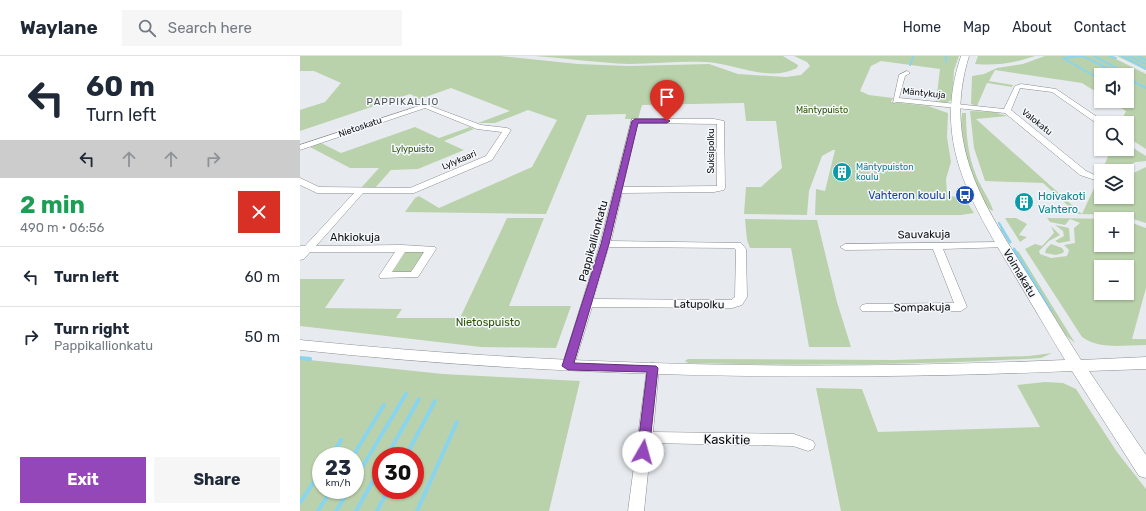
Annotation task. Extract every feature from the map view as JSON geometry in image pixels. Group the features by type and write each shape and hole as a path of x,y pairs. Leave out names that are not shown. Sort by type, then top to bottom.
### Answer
{"street":[{"name":"Voimakatu","path":"965,56 959,73 956,106 957,141 969,183 1003,245 1076,365 1146,470"},
{"name":"Mäntykuja","path":"907,73 902,75 895,101 956,106"},
{"path":"1007,111 1017,87 1021,86 1054,90 1094,118"},
{"name":"Valokatu","path":"956,106 1007,111 1083,173 1094,177"},
{"name":"Nietoskatu","path":"300,148 421,107"},
{"name":"Lylykaari","path":"361,190 411,191 489,158 507,131 502,128 480,127 430,107 421,107"},
{"name":"Pappikallionkatu","path":"568,366 605,244 635,121"},
{"name":"Suksipolku","path":"619,190 714,190 721,186 722,123 714,121 635,121"},
{"path":"300,181 317,190 361,190"},
{"path":"300,258 304,249 361,190"},
{"name":"Latupolku","path":"588,303 732,304 738,302 741,297 741,249 737,246 605,244"},
{"name":"Sauvakuja","path":"845,247 1003,245"},
{"name":"Sompakuja","path":"866,308 961,307 936,246"},
{"name":"Ahkiokuja","path":"304,249 402,248"},
{"path":"300,345 468,361 568,366 653,368 924,370 1146,363"},
{"path":"636,511 653,368"},
{"name":"Kaskitie","path":"645,437 794,440 808,445"}],"green space":[{"name":"Mäntypuisto","path":"300,56 500,56 578,64 629,66 709,64 738,74 786,77 801,75 810,66 807,62 794,56 959,56 954,70 952,100 945,103 936,102 940,69 881,61 871,66 860,91 869,95 893,98 891,102 928,106 948,113 947,137 951,162 946,179 947,195 965,199 974,213 961,215 815,215 816,189 825,191 835,150 833,150 822,156 809,191 807,215 744,214 746,187 761,187 782,168 776,121 746,121 744,103 642,105 638,119 625,119 626,114 587,115 546,214 405,212 415,198 419,196 439,208 532,167 557,120 528,110 495,123 478,123 510,111 451,88 420,99 410,94 300,131 300,110 325,102 341,83 314,71 300,71"},
{"path":"535,56 783,56 798,65 797,68 775,74 705,62 629,64"},
{"path":"978,56 1035,56 1013,62 990,65 975,64"},
{"path":"1045,56 1110,56 1134,68 1094,68 1094,91 1082,83 995,70 989,81 1013,85 1012,87 987,83 977,106 971,104 972,76 984,74 997,68 1023,64"},
{"path":"1117,56 1146,56 1146,70 1119,57"},
{"path":"1134,68 1146,74 1146,149 1134,141 1134,116 1124,116 1126,111 1121,108 1134,108"},
{"path":"970,111 993,112 1008,116 976,119 1082,214 1094,188 1094,204 1134,204 1134,173 1146,167 1146,223 1134,219 1134,212 1094,212 1094,214 1077,214 1043,183 985,181 974,148"},
{"path":"962,113 966,113 968,145 973,167 993,211 982,199 968,165 963,144 961,123"},
{"name":"Lylypuisto","path":"415,127 439,138 470,127 474,129 444,141 464,150 418,169 391,170 375,188 361,188 379,168 350,168 310,147 321,143 341,153"},
{"path":"1134,148 1146,156 1146,161 1132,164 1105,164 1108,156 1134,156"},
{"name":"Nietospuisto","path":"507,218 544,218 509,306 571,306 556,348 481,347 300,326 300,279 345,279 325,308 402,309 396,318 460,318"},
{"path":"1005,218 1016,218 1027,224 1019,235 1027,237 1020,242"},
{"path":"1047,218 1094,219 1094,252 1134,252 1134,224 1146,228 1146,288 1132,339 1146,339 1146,345 1112,346 1096,344 1082,337 1025,249 1035,244 1042,246 1054,233 1051,226 1060,235 1049,241 1039,251 1040,254 1051,258 1067,256 1069,250 1064,245 1075,243 1074,228 1080,223 1070,219 1065,225 1050,222"},
{"path":"745,219 817,220 837,302 851,347 809,347 791,248 750,248 747,240"},
{"path":"1055,225 1069,228 1070,241 1059,243 1055,241 1064,236 1063,231"},
{"path":"1051,244 1062,248 1064,251 1063,253 1056,255 1045,253 1046,249"},
{"path":"1015,250 1019,252 1075,343 1064,334 1013,252"},
{"path":"405,252 425,252 412,273 391,273"},
{"path":"1052,353 1041,358 864,364 688,363 685,361 688,359 894,360 1029,356"},
{"path":"300,359 443,374 580,381 549,511 300,511"},
{"path":"1045,382 1063,383 1076,389 1117,452 1146,489 1146,511 841,511 816,388 862,389 878,432 1040,427 1017,385"}],"waterway":[{"path":"946,56 946,62"},
{"path":"1082,56 1063,58 1094,76"},
{"path":"1083,56 1107,68"},
{"path":"1094,56 1117,68"},
{"path":"1109,56 1116,58"},
{"path":"1122,56 1146,69"},
{"path":"1129,56 1146,64"},
{"path":"1138,56 1146,60"},
{"path":"910,65 913,57"},
{"path":"1134,82 1146,88"},
{"path":"999,223 1003,230"},
{"path":"1002,229 1010,242"},
{"path":"1014,249 1051,311"},
{"path":"300,358 310,359"},
{"path":"364,464 406,394"},
{"path":"392,447 419,399"},
{"path":"411,447 435,401"},
{"path":"358,447 384,405"},
{"path":"417,511 457,422"},
{"path":"337,447 341,440"},
{"path":"356,511 372,483"},
{"path":"300,503 312,485"},
{"path":"318,511 325,499"},
{"path":"336,511 343,499"},
{"path":"377,511 383,499"}],"place":[{"name":"Mäntypuiston koulu","path":"842,172"},
{"name":"Vahteron koulu I","path":"965,195"},
{"name":"Hoivakoti Vahtero","path":"1024,202"}],"district":[{"name":"PAPPIKALLIO","path":"403,101"}],"route":[{"path":"643,452 653,368 568,366 605,244 635,121 667,121"}]}
